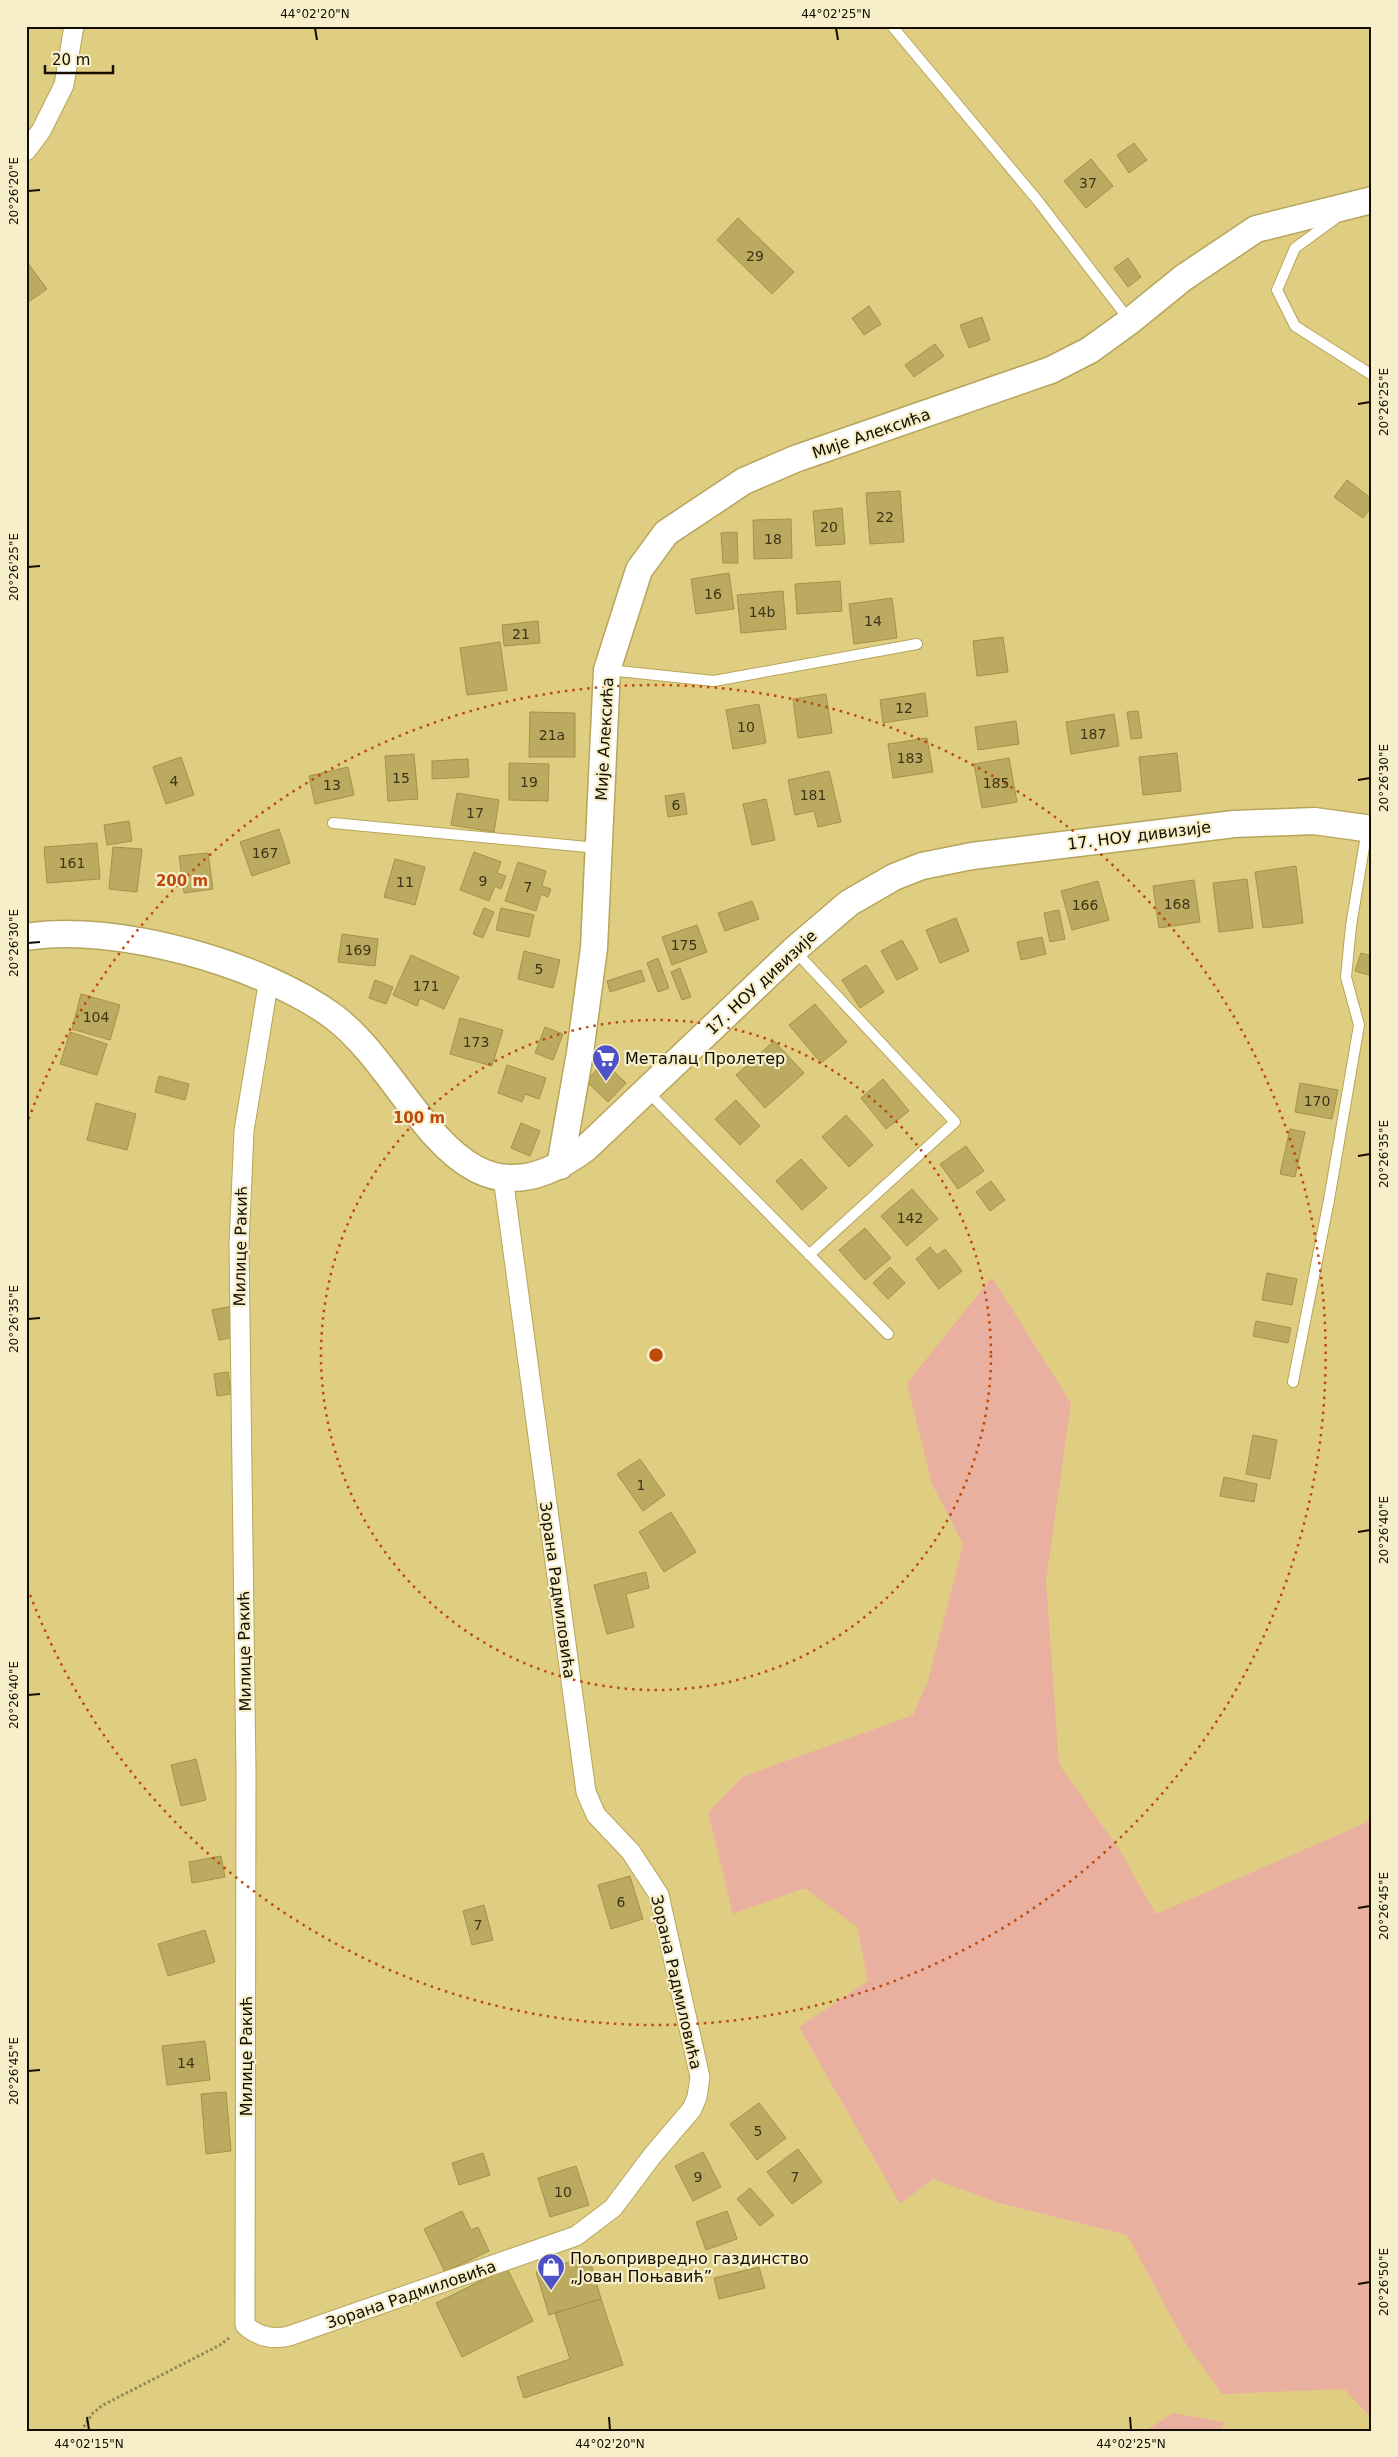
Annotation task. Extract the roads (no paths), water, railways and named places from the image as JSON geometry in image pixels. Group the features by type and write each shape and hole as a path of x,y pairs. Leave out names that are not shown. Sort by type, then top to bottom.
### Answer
{"street":[{"path":"26,151 41,131 64,86 74,26"},
{"name":"Мије Алексића","path":"560,1166 589,994 594,948 607,670 638,570 666,533 744,481 795,459 1051,370 1090,350 1130,321 1183,278 1256,229 1362,203"},
{"name":"17. НОУ дивизије","path":"26,937 66,933 120,938 188,953 269,979 313,1002 348,1028 382,1066 438,1139 459,1160 480,1172 502,1177 534,1175 560,1166 598,1139 794,950 863,893 901,874 945,861 1234,824 1314,821 1369,828"},
{"name":"Милице Ракић","path":"245,2325 246,1772 239,1244 242,1149 269,979"},
{"name":"Зорана Радмиловића","path":"245,2325 252,2331 268,2338 289,2336 576,2236 613,2208 652,2156 692,2109 697,2097 700,2077 659,1895 631,1852 596,1815 586,1792 502,1177"}],"lane":[{"path":"892,26 1038,201 1130,321"},
{"path":"1362,203 1295,248 1277,290 1295,326 1372,375"},
{"path":"607,670 714,681 917,644"},
{"path":"333,823 599,848"},
{"path":"1293,1382 1330,1200 1359,1025 1346,976 1351,926 1369,828"},
{"path":"794,950 956,1122 809,1255"},
{"path":"647,1091 888,1334"}],"place":[{"name":"Металац Пролетер","path":"606,1082"},
{"name":"Пољопривредно газдинство „Јован Поњавић”","path":"551,2291"}]}
